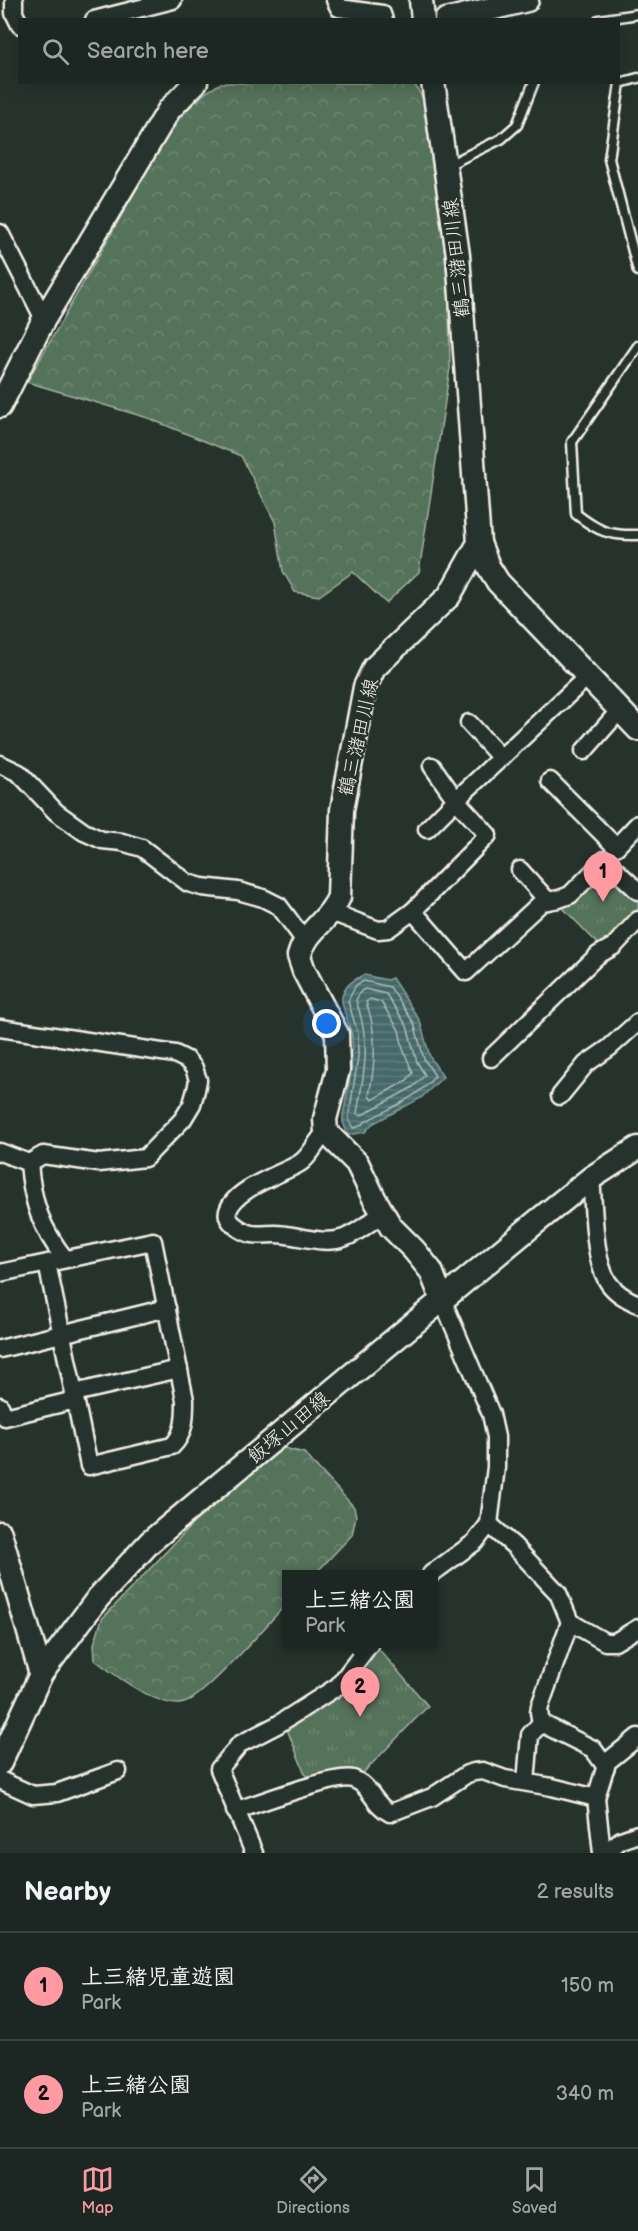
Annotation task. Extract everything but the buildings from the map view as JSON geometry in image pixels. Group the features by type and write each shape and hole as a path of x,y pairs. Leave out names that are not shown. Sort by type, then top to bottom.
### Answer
{"main road":[{"path":"421,0 423,18"},
{"path":"454,18 527,0"},
{"path":"0,406 44,319 169,110 194,84"},
{"name":"鶴三潴田川線","path":"305,941 309,933 325,920 339,897 342,810 365,687 374,668 449,596 479,543 458,255 433,84"},
{"path":"479,543 488,566 498,582 638,729"},
{"path":"305,941 299,956 304,971 337,1034 338,1070 325,1119 326,1132 357,1163 391,1227 431,1271 442,1299"},
{"name":"飯塚山田線","path":"0,1762 41,1674 98,1598 150,1542 591,1178 638,1148"},
{"path":"2,1545 41,1674"}],"street":[{"path":"14,0 14,13 18,21"},
{"path":"102,18 173,0"},
{"path":"335,0 339,8 382,14 383,18"},
{"path":"0,233 44,319"},
{"path":"427,829 588,676"},
{"path":"584,752 620,710"},
{"path":"469,723 501,758"},
{"path":"0,764 19,773 56,812 84,832 102,840 122,842 142,848 188,883 238,891 263,898 279,906 305,941"},
{"path":"331,912 378,930 388,929 412,911 488,835 456,800 432,766"},
{"path":"550,782 616,847 638,824"},
{"path":"412,911 466,972 542,902 570,895 605,860 638,891"},
{"path":"520,870 548,901"},
{"path":"491,1058 598,955 614,946 638,920"},
{"path":"560,1096 586,1064 609,1048 638,1022"},
{"path":"0,1028 175,1054 187,1060 194,1068 198,1080 192,1104 183,1119 145,1158 99,1163 43,1155 29,1163"},
{"path":"326,1132 319,1138 303,1162 266,1177 238,1198 228,1209 228,1216 235,1226 249,1234 277,1234 325,1240 343,1239 383,1213"},
{"path":"0,1152 29,1163"},
{"path":"29,1163 36,1206 43,1227 65,1259"},
{"path":"591,1178 597,1252 607,1281 623,1297 638,1304"},
{"path":"0,1273 65,1259 153,1241 185,1400 185,1416 179,1439 172,1446 89,1466 47,1263"},
{"path":"438,1570 475,1542 489,1524 496,1467 496,1437 490,1414 442,1299"},
{"path":"0,1349 167,1308"},
{"path":"0,1406 5,1417 179,1369"},
{"path":"489,1524 514,1546 558,1593 570,1622 604,1642 615,1642 638,1628"},
{"path":"526,1782 530,1735 541,1723 540,1706 570,1622"},
{"path":"254,1853 219,1769 240,1744 277,1725 338,1686 367,1648"},
{"path":"541,1723 593,1749 606,1767"},
{"path":"638,1737 607,1762 596,1798 603,1853 621,1840 638,1834"},
{"path":"0,1780 33,1795 57,1793 118,1771"},
{"path":"235,1811 328,1782 351,1778 363,1785 379,1808 390,1813 432,1797 466,1774 474,1772 483,1772 505,1779 596,1798"}],"lane":[{"path":"612,18 638,14"},
{"path":"620,82 638,78"},
{"path":"446,166 501,138 517,125 533,84"},
{"path":"620,84 609,159 638,271"},
{"path":"638,346 572,442 576,514 598,531 626,536 638,535"}],"green space":[{"path":"219,84 415,84 427,105 437,167 449,300 450,368 419,572 386,603 353,572 319,596 295,592 283,571 275,522 241,456 148,418 27,382 175,121 205,93"},
{"path":"605,865 638,897 638,912 602,948 563,908"},
{"path":"284,1448 304,1453 354,1507 356,1516 352,1535 319,1570 282,1570 282,1608 221,1674 184,1703 174,1704 150,1696 125,1682 95,1660 94,1644 102,1619 204,1512 271,1455"},
{"path":"376,1648 428,1706 362,1774 308,1781 286,1727"}],"water":[{"path":"364,975 387,980 392,978 420,1021 430,1057 443,1077 421,1098 372,1124 365,1132 348,1135 343,1115 349,1086 352,1037 342,997 350,983"}],"place":[{"name":"上三緒児童遊園","path":"603,902"},
{"name":"上三緒公園","path":"360,1717"}]}
